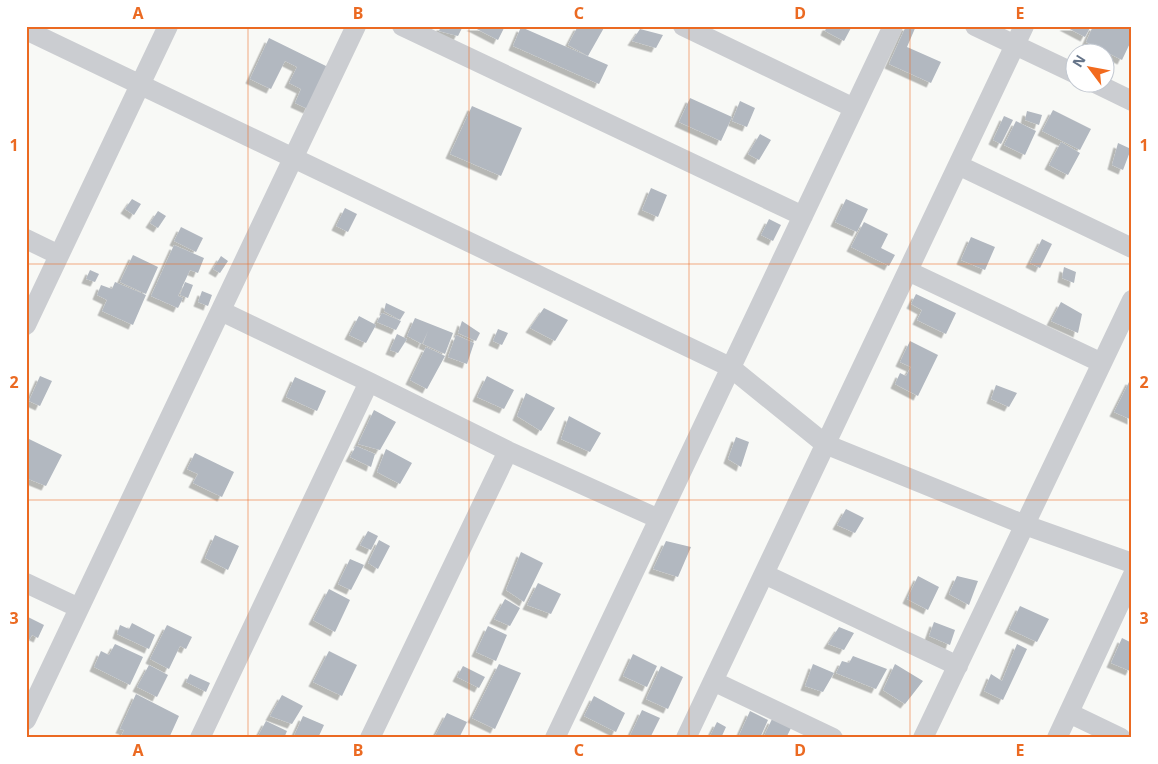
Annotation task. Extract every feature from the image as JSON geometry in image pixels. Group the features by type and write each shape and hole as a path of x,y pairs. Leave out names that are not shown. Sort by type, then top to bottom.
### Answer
{"street":[{"path":"26,325 168,26"},
{"path":"26,720 356,26"},
{"path":"402,26 803,216"},
{"path":"683,26 854,108"},
{"path":"554,738 893,26"},
{"path":"975,26 1066,69"},
{"path":"686,738 1024,26"},
{"path":"26,30 730,367 825,444 1025,525 1132,563"},
{"path":"1114,92 1132,101"},
{"path":"958,165 1132,248"},
{"path":"26,239 59,255"},
{"path":"908,271 1102,363"},
{"path":"924,738 1132,300"},
{"path":"221,311 508,451 659,519"},
{"path":"200,738 369,382"},
{"path":"370,738 508,451"},
{"path":"764,574 958,666"},
{"path":"1057,738 1132,577"},
{"path":"26,583 79,608"},
{"path":"713,681 833,738"},
{"path":"1069,713 1121,738"}],"building":[{"path":"441,26 463,26 458,36 439,31"},
{"path":"471,26 505,26 498,40"},
{"path":"578,26 605,26 588,56 568,45"},
{"path":"827,26 852,26 844,41 825,31"},
{"path":"906,26 916,26 907,47 941,62 931,83 889,64"},
{"path":"1064,26 1091,26 1085,37"},
{"path":"1093,26 1128,26 1132,28 1132,39 1122,60 1116,57 1116,42 1086,42"},
{"path":"521,27 608,65 599,84 513,46"},
{"path":"640,29 663,35 656,48 632,41"},
{"path":"269,38 328,67 308,109 295,103 301,89 289,83 297,67 285,61 271,89 250,79"},
{"path":"690,98 732,117 721,141 679,122"},
{"path":"740,101 755,108 747,127 732,121"},
{"path":"472,106 522,128 501,176 450,154"},
{"path":"1053,110 1091,129 1080,150 1042,131"},
{"path":"1027,111 1042,115 1039,125 1025,120"},
{"path":"1004,116 1013,120 1001,144 993,140"},
{"path":"1016,121 1036,131 1025,155 1004,145"},
{"path":"760,134 771,140 759,160 748,154"},
{"path":"1061,142 1080,153 1068,175 1049,165"},
{"path":"1118,143 1131,149 1123,170 1112,165"},
{"path":"651,188 667,195 658,217 642,210"},
{"path":"132,199 141,204 134,215 125,209"},
{"path":"846,199 868,209 857,232 835,222"},
{"path":"345,208 357,214 348,232 336,226"},
{"path":"158,211 166,216 158,228 150,223"},
{"path":"769,219 781,225 773,241 761,235"},
{"path":"864,222 888,234 881,248 895,255 889,266 851,247"},
{"path":"181,227 203,238 196,252 174,241"},
{"path":"971,237 995,247 985,270 961,260"},
{"path":"1042,239 1052,244 1040,268 1030,263"},
{"path":"174,245 204,258 198,273 190,270 178,296 183,298 178,308 151,296"},
{"path":"133,255 158,267 146,294 120,282"},
{"path":"221,256 228,261 220,273 213,269"},
{"path":"1064,267 1076,272 1074,283 1062,278"},
{"path":"90,270 99,274 95,282 86,279"},
{"path":"115,282 146,295 133,325 102,311 107,300 97,295 101,285 112,289"},
{"path":"185,282 193,285 188,298 180,295"},
{"path":"202,291 212,295 208,306 198,302"},
{"path":"916,294 956,313 946,334 917,320 922,310 911,304"},
{"path":"1061,302 1082,314 1078,333 1051,321"},
{"path":"386,303 405,312 400,320 384,311"},
{"path":"544,308 568,320 555,341 530,328"},
{"path":"382,313 401,321 396,330 377,322"},
{"path":"359,316 376,325 366,343 349,335"},
{"path":"415,318 453,333 445,354 423,344 428,331 422,344 407,336"},
{"path":"462,321 480,333 476,341 458,333"},
{"path":"498,329 508,333 502,345 493,341"},
{"path":"397,334 407,339 398,353 390,350"},
{"path":"456,335 474,343 467,364 448,357"},
{"path":"910,341 938,355 918,396 895,384 900,373 906,376 911,367 900,362"},
{"path":"426,347 445,356 427,389 410,380"},
{"path":"40,376 52,381 40,406 29,401"},
{"path":"487,376 514,390 504,409 477,397"},
{"path":"295,377 326,391 317,411 286,397"},
{"path":"1130,380 1132,381 1132,420 1114,412"},
{"path":"996,385 1017,393 1009,407 991,399"},
{"path":"526,393 555,408 541,431 517,416"},
{"path":"374,410 396,422 380,450 358,444"},
{"path":"569,416 601,433 590,452 561,439"},
{"path":"736,437 749,442 741,467 728,459"},
{"path":"29,439 62,455 46,486 26,478 26,445"},
{"path":"356,446 375,454 371,467 350,457"},
{"path":"386,449 412,463 400,484 377,472"},
{"path":"195,453 234,472 222,497 193,483 198,474 187,469"},
{"path":"846,509 864,518 855,533 837,525"},
{"path":"368,531 378,536 371,550 360,545"},
{"path":"215,535 239,546 228,570 205,558"},
{"path":"379,540 390,546 378,569 368,563"},
{"path":"666,541 691,547 678,577 653,569"},
{"path":"521,552 543,563 524,602 506,590"},
{"path":"350,559 364,565 351,590 338,584"},
{"path":"918,576 939,587 928,610 907,599"},
{"path":"957,576 978,581 969,605 949,594"},
{"path":"538,583 561,594 551,614 527,605"},
{"path":"329,589 350,600 335,632 313,620"},
{"path":"505,599 520,608 510,626 494,619"},
{"path":"1020,606 1049,619 1037,642 1009,629"},
{"path":"26,616 44,625 38,638 32,635 26,645"},
{"path":"934,622 955,630 950,645 929,636"},
{"path":"132,623 155,635 149,649 117,634 120,625 129,629"},
{"path":"167,625 192,637 186,649 180,646 169,669 150,659"},
{"path":"488,626 507,635 496,661 476,652"},
{"path":"839,627 854,633 844,650 828,644"},
{"path":"1122,638 1132,643 1132,667 1130,671 1111,663"},
{"path":"115,644 143,657 130,685 94,667 101,651 109,655"},
{"path":"1017,644 1027,649 1003,700 984,691 991,674 1002,681"},
{"path":"329,651 357,665 342,696 313,682"},
{"path":"633,654 657,666 647,687 623,676"},
{"path":"853,656 887,669 876,689 836,673 842,661 849,663"},
{"path":"499,664 521,673 495,729 472,718"},
{"path":"813,664 834,673 823,692 805,686"},
{"path":"895,664 923,681 905,704 883,690"},
{"path":"149,665 168,675 157,697 137,687"},
{"path":"463,666 485,677 479,688 457,677"},
{"path":"661,666 683,677 668,709 646,699"},
{"path":"190,674 210,683 206,692 186,682"},
{"path":"136,694 179,716 169,738 161,735 159,738 124,738 121,736 124,730 120,729"},
{"path":"282,695 303,706 292,724 270,716"},
{"path":"594,696 625,713 616,732 584,716"},
{"path":"642,710 660,718 650,738 629,738"},
{"path":"750,711 768,720 760,738 738,738"},
{"path":"447,713 467,722 459,738 434,738"},
{"path":"303,716 324,725 318,738 293,738"},
{"path":"772,719 791,728 786,738 763,738"},
{"path":"266,721 287,731 284,738 257,738"},
{"path":"717,722 726,727 721,738 709,738"}]}
